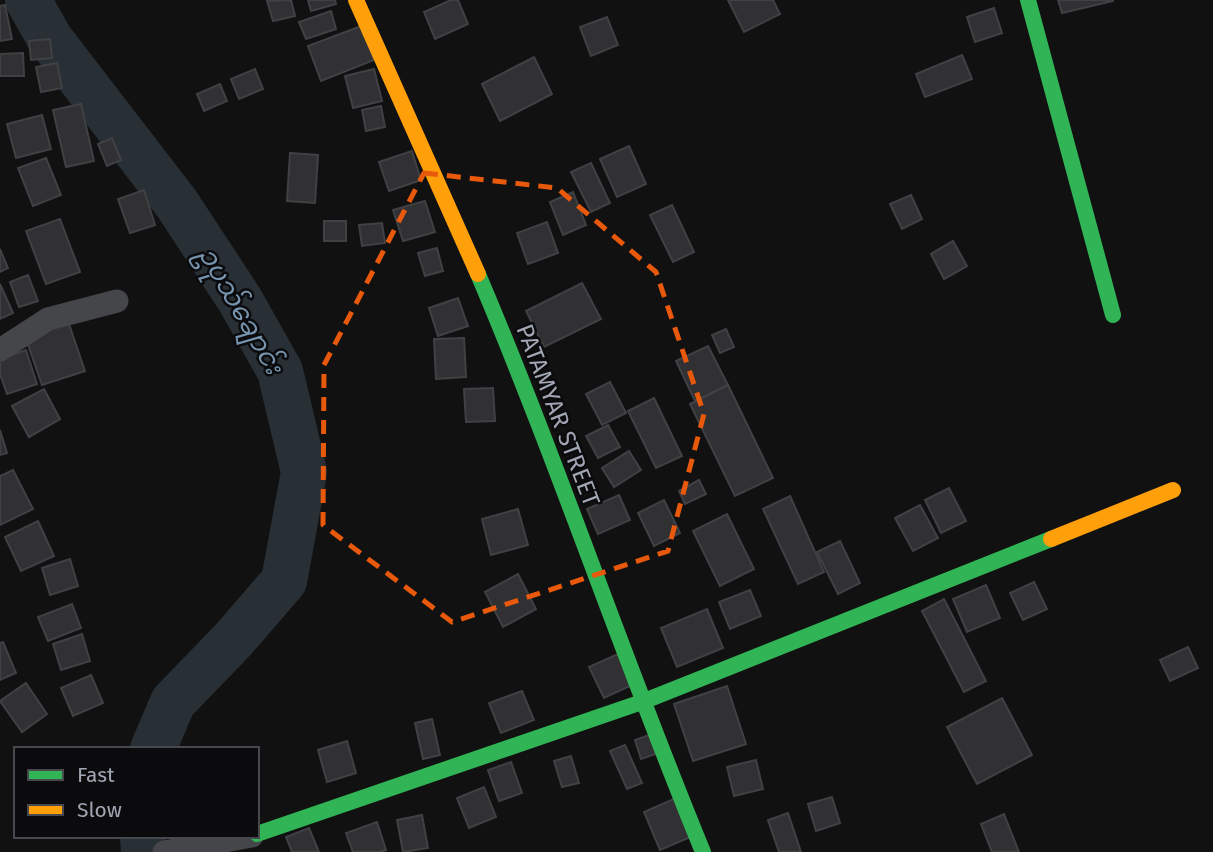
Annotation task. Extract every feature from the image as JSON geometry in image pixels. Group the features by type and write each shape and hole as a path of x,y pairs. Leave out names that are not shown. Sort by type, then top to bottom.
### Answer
{"street":[{"name":"PATAMYAR STREET","path":"356,0 442,186 532,404 642,702 703,852"},
{"path":"1028,0 1113,316"},
{"path":"0,350 48,319 117,301"},
{"path":"259,833 642,702 1173,490"},
{"path":"170,851 241,838"}],"highlighted area":[{"path":"424,173 557,188 656,272 704,414 668,551 452,622 323,525 324,365"}],"building":[{"path":"291,0 295,16 273,21 267,1"},
{"path":"308,0 335,0 336,4 311,11"},
{"path":"451,0 458,0 468,24 435,39 424,12"},
{"path":"728,0 773,0 780,14 744,32"},
{"path":"1058,0 1113,0 1113,1 1062,13"},
{"path":"5,5 12,39 0,41 0,6"},
{"path":"994,8 1002,33 975,42 967,17"},
{"path":"331,11 336,29 306,39 299,22"},
{"path":"607,17 618,45 591,56 580,27"},
{"path":"361,26 374,60 321,81 308,46"},
{"path":"50,39 52,58 31,60 29,41"},
{"path":"23,53 24,76 0,76 0,54"},
{"path":"962,55 972,79 925,97 916,74"},
{"path":"534,57 552,94 500,121 482,84"},
{"path":"57,63 62,88 41,92 36,67"},
{"path":"255,69 263,89 239,99 231,79"},
{"path":"374,69 382,101 353,108 345,76"},
{"path":"220,84 227,101 204,111 197,94"},
{"path":"81,104 94,161 66,167 53,110"},
{"path":"381,106 385,127 366,131 362,110"},
{"path":"42,115 51,149 16,158 7,124"},
{"path":"112,138 121,160 107,166 98,144"},
{"path":"629,146 646,184 617,197 600,159"},
{"path":"412,151 421,180 389,191 379,162"},
{"path":"290,153 318,155 315,203 287,201"},
{"path":"46,158 61,195 33,206 18,168"},
{"path":"591,163 610,203 591,212 571,172"},
{"path":"144,190 155,225 130,233 118,199"},
{"path":"573,192 586,225 563,235 550,202"},
{"path":"911,195 922,219 902,229 890,204"},
{"path":"425,201 435,232 403,241 393,210"},
{"path":"672,205 694,252 673,262 650,215"},
{"path":"60,219 80,272 46,284 26,231"},
{"path":"324,221 346,221 346,241 324,241"},
{"path":"547,222 558,253 528,264 517,233"},
{"path":"382,223 385,243 362,246 359,225"},
{"path":"953,241 967,266 944,279 931,254"},
{"path":"437,248 443,271 425,276 418,253"},
{"path":"0,249 8,268 0,272"},
{"path":"28,275 38,301 19,307 10,282"},
{"path":"582,283 601,319 544,347 526,311"},
{"path":"0,284 13,313 0,319"},
{"path":"458,298 468,326 438,336 429,308"},
{"path":"68,321 85,371 42,385 25,336"},
{"path":"726,329 734,347 720,353 712,335"},
{"path":"464,338 466,377 436,379 434,339"},
{"path":"708,346 728,385 695,401 676,361"},
{"path":"26,350 37,384 7,394 0,374 0,359"},
{"path":"610,382 626,413 602,425 586,394"},
{"path":"728,385 773,478 735,496 690,404"},
{"path":"493,388 495,421 466,422 464,389"},
{"path":"44,389 60,419 29,437 12,406"},
{"path":"654,398 682,456 656,468 628,411"},
{"path":"608,425 620,447 598,458 586,436"},
{"path":"0,430 7,453 0,455"},
{"path":"629,451 641,470 614,487 602,468"},
{"path":"13,470 33,509 0,525 0,476"},
{"path":"699,480 706,494 685,504 679,491"},
{"path":"949,488 966,521 941,533 925,500"},
{"path":"619,495 630,520 598,534 587,509"},
{"path":"790,496 824,572 798,584 763,509"},
{"path":"664,500 680,533 654,546 638,513"},
{"path":"920,505 938,538 913,551 895,518"},
{"path":"518,509 528,545 491,555 482,519"},
{"path":"727,514 754,569 720,586 693,531"},
{"path":"38,521 54,556 21,571 5,537"},
{"path":"840,541 860,583 838,594 817,552"},
{"path":"70,559 78,586 50,595 42,568"},
{"path":"518,574 536,609 503,627 485,592"},
{"path":"1034,582 1047,609 1023,620 1010,593"},
{"path":"986,585 1000,618 967,632 953,599"},
{"path":"750,590 761,616 730,629 719,602"},
{"path":"944,599 986,681 964,692 922,611"},
{"path":"72,604 81,628 48,641 38,617"},
{"path":"707,609 723,648 677,667 661,628"},
{"path":"82,634 90,661 61,670 53,644"},
{"path":"3,642 16,673 0,680 0,643"},
{"path":"1188,647 1198,668 1170,681 1160,660"},
{"path":"618,654 632,685 604,698 589,667"},
{"path":"91,675 103,703 73,716 61,688"},
{"path":"26,683 47,714 22,732 0,701"},
{"path":"727,686 746,744 693,761 674,704"},
{"path":"522,691 534,720 501,733 489,703"},
{"path":"1002,698 1032,755 977,784 947,727"},
{"path":"432,719 440,755 423,759 415,723"},
{"path":"649,735 656,754 641,759 635,740"},
{"path":"347,741 356,773 327,782 318,750"},
{"path":"625,745 642,783 627,789 610,751"},
{"path":"571,756 579,783 562,787 554,761"},
{"path":"756,760 763,789 734,796 727,767"},
{"path":"511,762 522,793 499,801 488,770"},
{"path":"484,787 496,817 469,828 457,798"},
{"path":"832,797 840,823 816,831 808,804"},
{"path":"676,798 693,836 660,850 644,812"},
{"path":"788,813 801,852 779,852 768,820"},
{"path":"1004,814 1019,852 992,852 981,824"},
{"path":"422,815 428,848 403,852 397,820"},
{"path":"377,822 386,850 353,852 346,833"},
{"path":"309,828 319,852 292,852 286,837"}],"waterway":[{"name":"ဥပုသ်ချောင်း","path":"28,0 50,39 177,204 240,300 280,371 304,472 284,581 233,640 173,702 154,747"},
{"name":"ဥပုသ်ချောင်း","path":"143,838 144,852"}],"traffic: fast":[{"path":"1028,0 1113,315"},
{"path":"478,274 703,852"},
{"path":"259,833 642,702 1051,539"}],"traffic: slow":[{"path":"356,0 478,274"},
{"path":"1051,539 1173,490"}]}
